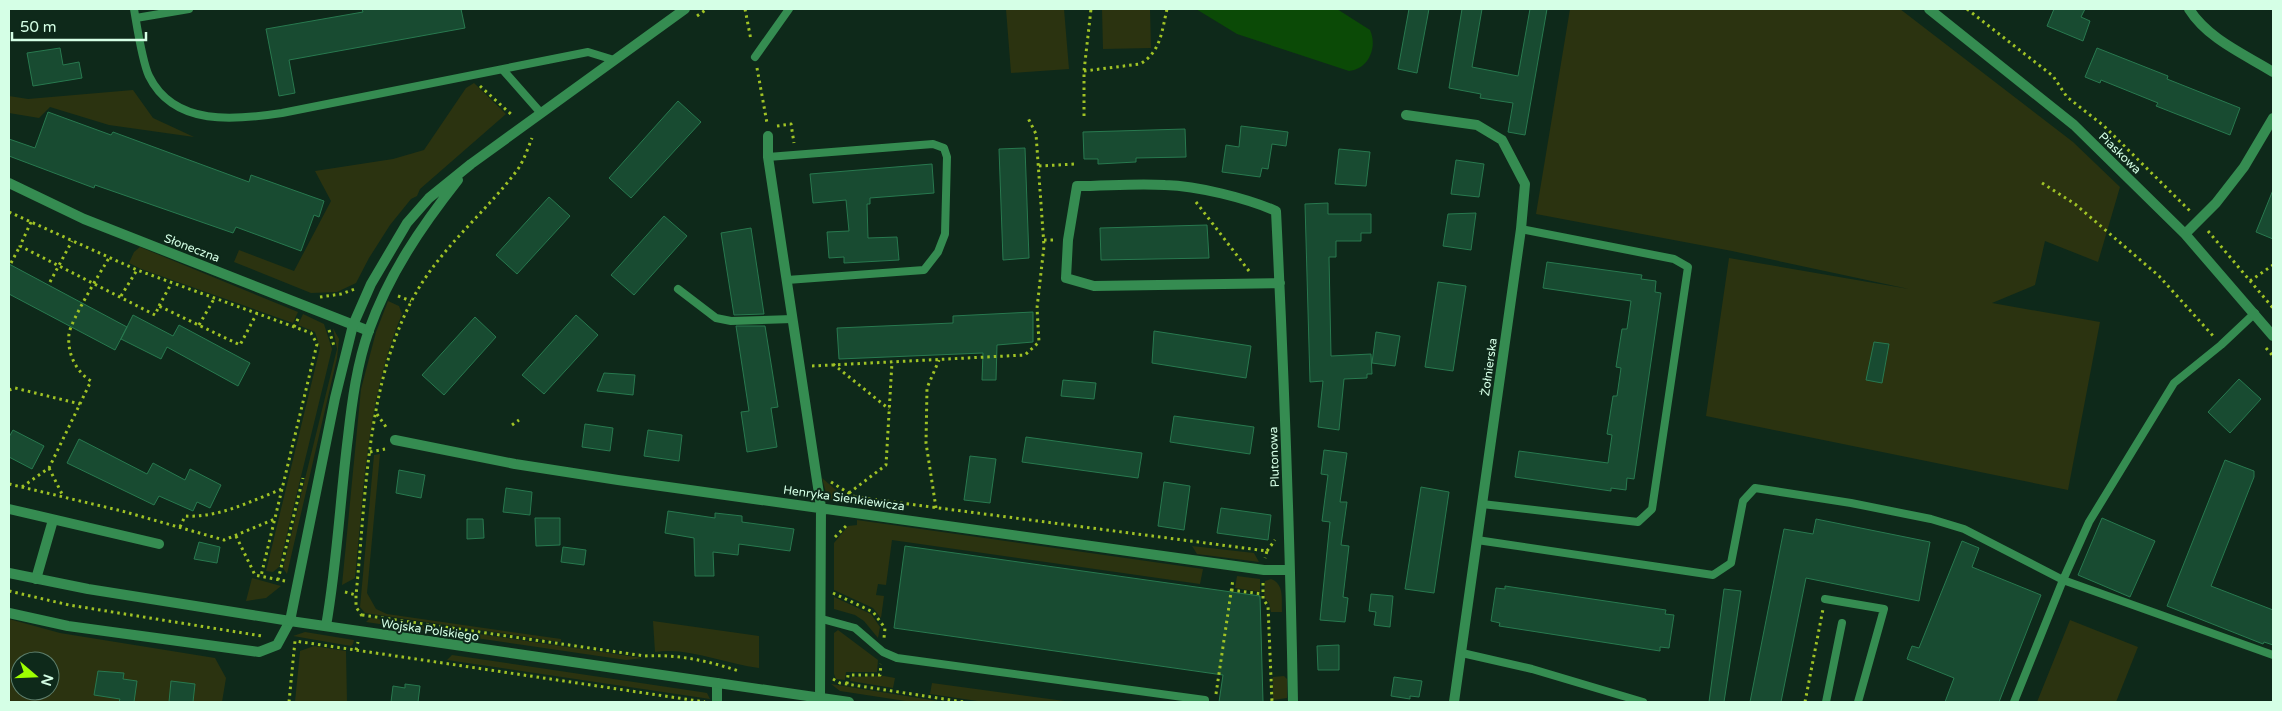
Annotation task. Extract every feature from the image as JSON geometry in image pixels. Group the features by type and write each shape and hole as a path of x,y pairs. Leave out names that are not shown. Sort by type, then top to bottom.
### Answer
{"street":[{"path":"9,612 68,626 258,652 277,645 290,621 335,398 353,325 374,277 406,223 429,198 470,164 685,9"},
{"name":"Piaskowa","path":"1929,9 2074,125 2185,234 2273,336"},
{"path":"2190,9 2198,23 2220,40 2273,72"},
{"name":"Żołnierska","path":"1406,115 1476,125 1502,140 1525,184 1521,229 1454,702"},
{"path":"2185,234 2216,203 2244,167 2273,118"},
{"path":"768,136 768,157 821,507 822,619 820,698"},
{"path":"326,626 332,590 353,394 369,331 385,290 404,254 423,224 470,164"},
{"name":"Słoneczna","path":"9,183 84,219 369,331"},
{"name":"Plutonowa","path":"1280,283 1094,286 1066,278 1068,240 1077,186 1168,185 1215,192 1260,204 1276,211 1280,283 1294,702"},
{"name":"Henryka Sienkiewicza","path":"395,440 524,466 1264,570 1290,570"},
{"path":"9,509 159,544"},
{"path":"36,579 53,520"},
{"name":"Wojska Polskiego","path":"9,573 290,621 849,702"},
{"path":"717,683 717,702"}],"lane":[{"path":"134,9 148,75 159,92 186,109 215,118 236,120 282,113 588,52 614,60"},
{"path":"136,18 189,9"},
{"path":"755,57 789,9"},
{"path":"502,70 540,112"},
{"path":"768,157 933,144 944,148 947,157 945,234 938,252 924,270 787,280"},
{"path":"1482,504 1638,522 1652,509 1688,267 1674,259 1521,229"},
{"path":"678,289 716,318 731,321 792,319"},
{"path":"2014,702 2063,580 2089,522 2174,383 2221,345 2255,313"},
{"path":"1477,540 1713,575 1731,563 1743,501 1755,488 1931,519 1964,529 2063,580 2273,655"},
{"path":"1824,599 1884,609 1858,702"},
{"path":"822,619 856,628 883,652 896,658 1206,700 1205,702"},
{"path":"1826,702 1842,624"},
{"path":"1462,653 1532,670 1643,702"}],"path":[{"path":"691,20 707,9"},
{"path":"1084,116 1084,71 1091,9"},
{"path":"1084,71 1140,64 1147,60 1158,45 1167,9"},
{"path":"1967,9 2053,76 2067,97 2104,126 2199,220 2273,308"},
{"path":"474,76 477,84 513,116"},
{"path":"810,366 1025,355 1040,342 1037,308 1044,246 1040,166 1036,134 1027,116"},
{"path":"535,131 519,168 442,252 411,302 392,348 370,452 356,607 362,615 645,656 670,654 711,662 745,672"},
{"path":"1040,166 1075,164"},
{"path":"2042,183 2075,204 2159,276 2221,345"},
{"path":"1201,198 1191,196 1250,273"},
{"path":"9,212 137,270 311,333 317,344 261,576"},
{"path":"11,263 31,222"},
{"path":"50,282 72,241"},
{"path":"20,246 155,315 172,284"},
{"path":"22,487 49,468 91,381 76,368 70,349 69,332 109,258"},
{"path":"2250,281 2273,266"},
{"path":"121,296 137,270"},
{"path":"1241,273 1256,273"},
{"path":"392,293 411,302"},
{"path":"316,298 341,294"},
{"path":"199,325 214,299"},
{"path":"159,306 240,345 257,313"},
{"path":"936,508 926,443 928,388 938,360"},
{"path":"849,493 886,465 892,362"},
{"path":"833,364 889,410"},
{"path":"9,390 15,388 56,396 80,404"},
{"path":"512,425 519,420"},
{"path":"49,468 63,497"},
{"path":"825,478 843,492 855,497 1267,551 1264,562"},
{"path":"9,484 224,540 276,518"},
{"path":"180,527 185,516 202,517 217,514 283,489"},
{"path":"854,505 855,497"},
{"path":"831,544 834,538 851,521"},
{"path":"236,536 255,575 285,582"},
{"path":"1215,702 1234,575"},
{"path":"1263,578 1262,594 1268,606 1272,702"},
{"path":"1231,590 1262,594"},
{"path":"9,591 69,605 265,636"},
{"path":"341,592 356,595"},
{"path":"831,592 872,612 885,628 884,643"},
{"path":"1805,702 1824,599"},
{"path":"361,620 362,615"},
{"path":"289,702 294,641 706,702"},
{"path":"847,684 848,675 880,675 881,662"},
{"path":"831,679 847,684 964,702"}],"shaded area":[{"path":"1006,9 1064,9 1069,69 1011,73"},
{"path":"1102,9 1150,9 1151,48 1103,49"},
{"path":"1196,9 1337,9 1370,30 1373,44 1372,50 1366,62 1356,69 1349,71 1237,34"},
{"path":"1570,9 1900,9 2073,142 2120,187 2098,262 2045,241 2035,285 1992,303 2100,322 2068,490 1706,416 1729,258 1909,289 1732,251 1536,214"},
{"path":"474,83 506,114 420,189 417,196 411,199 390,225 356,283 337,292 311,293 234,262 239,250 294,271 331,201 315,171 393,159 424,150 466,88"},
{"path":"133,90 153,118 194,137 109,125 50,107 39,118 9,113 9,96 28,99"},
{"path":"140,247 298,312 293,323 141,269 129,263 134,252"},
{"path":"388,301 399,306 402,314 390,346 374,411 355,578 342,585 361,389 376,332"},
{"path":"303,314 324,324 332,349 279,567 273,572 266,571 320,348 315,332 298,325"},
{"path":"333,328 339,339 337,358 287,574 283,568 337,349"},
{"path":"380,454 367,593 376,609 387,614 561,639 561,642 365,613 360,607 374,455"},
{"path":"822,478 849,501 849,504 835,502 827,497"},
{"path":"865,500 903,506 896,511 859,506"},
{"path":"857,520 1203,569 1200,584 892,540 886,585 878,584 876,595 884,596 881,618 873,608 834,590 834,543 848,526 857,525"},
{"path":"1192,546 1254,553 1259,562 1197,554"},
{"path":"1237,576 1260,579 1260,592 1235,588"},
{"path":"252,578 281,586 266,598 246,601"},
{"path":"1271,579 1280,588 1282,612 1271,612 1269,603 1264,597 1265,581"},
{"path":"834,597 871,614 880,627 878,638 864,621 855,615 834,609"},
{"path":"370,618 643,658 626,660 366,622"},
{"path":"9,619 60,633 215,658 226,678 222,702 9,702"},
{"path":"2070,620 2138,647 2116,702 2037,702"},
{"path":"653,621 759,636 759,668 681,652 655,652"},
{"path":"838,630 878,660 877,672 846,672 845,680 836,679 834,674 834,633"},
{"path":"305,632 354,640 351,646 293,636"},
{"path":"314,646 346,651 347,702 295,702 300,651"},
{"path":"452,655 707,693 710,699 447,660"},
{"path":"884,676 895,678 893,688 850,681 851,677"},
{"path":"1284,676 1287,679 1287,698 1273,700 1273,677"},
{"path":"932,683 1072,702 984,702 930,694"},
{"path":"831,684 944,702 912,702 840,691"}],"building":[{"path":"362,9 461,9 465,28 289,60 295,93 279,96 266,29 363,12"},
{"path":"1409,9 1429,9 1417,73 1398,69"},
{"path":"1462,9 1482,9 1472,67 1518,76 1530,9 1547,9 1525,135 1508,132 1513,103 1480,98 1481,94 1449,88"},
{"path":"2054,9 2085,9 2081,17 2090,21 2083,41 2047,26"},
{"path":"60,48 63,65 79,62 82,78 33,86 27,53"},
{"path":"2097,48 2168,76 2167,79 2240,108 2230,135 2156,106 2158,103 2101,80 2100,83 2085,77"},
{"path":"678,101 701,122 631,198 609,178"},
{"path":"48,112 111,135 113,132 249,182 251,175 324,201 319,217 314,215 301,251 236,227 233,233 95,185 94,188 9,156 9,139 35,148"},
{"path":"1241,126 1288,132 1286,146 1272,144 1268,169 1262,168 1260,177 1222,172 1226,145 1239,147"},
{"path":"1185,129 1186,157 1136,158 1136,162 1098,164 1098,159 1084,159 1083,132"},
{"path":"1025,148 1029,258 1003,260 999,149"},
{"path":"1339,149 1370,152 1366,186 1335,184"},
{"path":"1456,160 1484,164 1479,197 1451,194"},
{"path":"932,164 934,193 870,198 870,204 867,204 868,238 897,237 899,260 844,263 844,257 829,258 827,232 849,231 846,200 813,203 810,174"},
{"path":"2273,190 2273,239 2256,232"},
{"path":"549,197 570,216 517,274 496,255"},
{"path":"1328,203 1328,214 1371,214 1371,233 1361,233 1361,241 1336,241 1336,257 1329,257 1331,356 1371,354 1372,374 1367,374 1367,378 1344,379 1339,430 1318,427 1323,381 1310,382 1305,204"},
{"path":"1476,213 1471,250 1443,246 1448,214"},
{"path":"664,216 687,236 634,295 611,275"},
{"path":"1207,225 1209,258 1101,260 1100,228"},
{"path":"751,228 764,314 734,315 721,233"},
{"path":"1547,262 1642,275 1641,279 1656,281 1655,292 1661,293 1634,479 1627,478 1626,490 1611,488 1611,491 1515,477 1519,451 1608,463 1612,435 1607,434 1613,396 1617,396 1621,368 1616,367 1622,329 1627,329 1631,301 1543,288"},
{"path":"9,264 127,327 115,350 9,294"},
{"path":"1438,282 1466,286 1453,371 1425,367"},
{"path":"1033,312 1033,342 997,345 996,380 982,380 983,353 839,359 837,328 953,323 953,316"},
{"path":"133,315 173,336 179,325 250,363 238,386 167,347 161,359 121,339"},
{"path":"576,315 598,335 544,394 522,375"},
{"path":"475,317 496,337 444,395 422,375"},
{"path":"736,326 765,326 778,407 771,408 777,447 747,452 741,412 749,411"},
{"path":"1154,331 1251,346 1246,378 1152,363"},
{"path":"1376,332 1400,336 1395,366 1372,363"},
{"path":"1874,342 1889,344 1882,383 1866,380"},
{"path":"604,373 635,375 633,395 597,391"},
{"path":"2239,379 2261,399 2230,433 2208,412"},
{"path":"1063,380 1096,383 1094,399 1061,396"},
{"path":"1174,416 1254,427 1250,454 1170,442"},
{"path":"585,424 613,428 610,451 582,447"},
{"path":"13,430 44,446 32,469 9,457 9,437"},
{"path":"648,430 682,435 679,461 644,456"},
{"path":"1026,437 1142,453 1138,478 1022,462"},
{"path":"79,439 147,474 153,463 185,480 190,469 221,485 210,508 197,502 193,511 159,496 154,505 67,463"},
{"path":"1324,450 1347,453 1340,502 1347,502 1341,545 1349,546 1343,597 1348,598 1345,622 1320,620 1330,522 1322,521 1328,475 1321,474"},
{"path":"970,456 996,459 990,503 964,500"},
{"path":"2225,460 2254,471 2254,477 2211,586 2273,610 2273,645 2264,642 2263,644 2167,606"},
{"path":"399,470 425,475 421,498 396,493"},
{"path":"1164,482 1190,486 1184,530 1158,526"},
{"path":"1421,487 1449,492 1434,593 1405,589"},
{"path":"506,488 532,492 530,515 503,512"},
{"path":"1221,508 1271,515 1268,540 1217,533"},
{"path":"668,511 715,518 715,513 742,516 742,522 794,529 790,551 739,544 738,555 713,552 714,576 695,576 694,538 665,533"},
{"path":"535,518 560,518 560,545 536,546"},
{"path":"2102,518 2155,541 2130,597 2078,575"},
{"path":"467,519 483,519 484,538 467,539"},
{"path":"1816,519 1930,542 1919,601 1806,578 1781,702 1750,702 1784,529 1813,534"},
{"path":"1962,541 1979,548 1972,567 2041,595 1999,702 1945,702 1954,678 1907,659 1912,646 1919,648"},
{"path":"199,542 220,547 217,563 194,559"},
{"path":"905,546 1260,596 1263,702 1219,702 1223,675 894,628"},
{"path":"563,547 586,550 584,565 561,562"},
{"path":"1505,586 1666,610 1665,614 1674,615 1669,648 1660,647 1660,651 1499,626 1500,623 1491,621 1496,588 1505,589"},
{"path":"1724,589 1741,591 1724,702 1709,702"},
{"path":"1371,594 1393,596 1390,627 1374,625 1376,612 1369,611"},
{"path":"1339,645 1339,670 1318,670 1317,646"},
{"path":"98,671 124,673 123,679 137,681 134,702 119,702 120,699 94,695"},
{"path":"1394,677 1422,681 1419,697 1410,696 1410,699 1391,696"},
{"path":"171,681 195,684 193,702 169,702"},
{"path":"405,684 420,686 418,702 391,702 393,686 405,688"}]}
